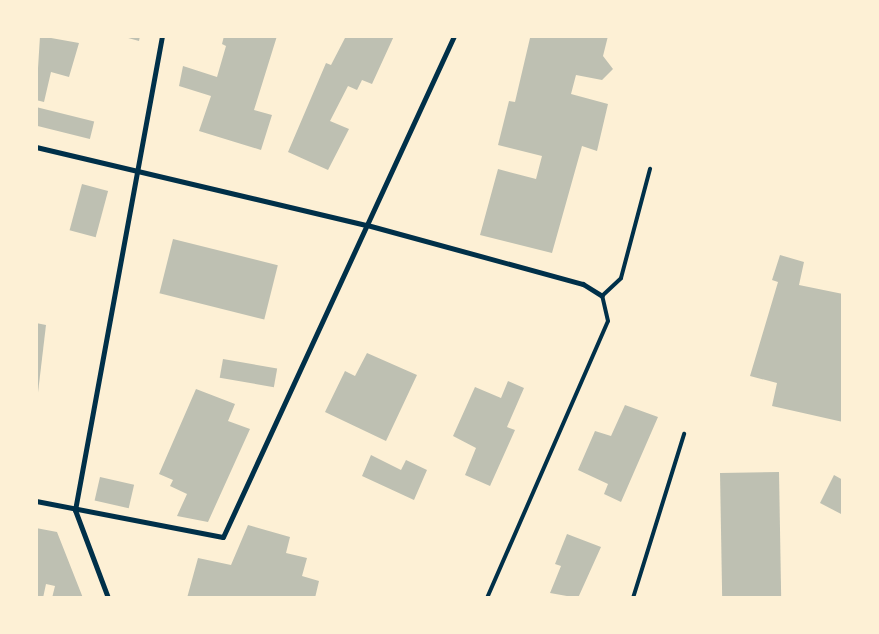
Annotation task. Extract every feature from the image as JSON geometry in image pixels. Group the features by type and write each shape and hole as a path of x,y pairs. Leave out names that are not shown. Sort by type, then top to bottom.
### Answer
{"street":[{"path":"108,598 75,510 162,36"},
{"path":"36,501 223,537 454,36"},
{"path":"36,147 367,226 583,284 602,296"}],"lane":[{"path":"487,598 608,321 602,296 621,278 650,168"},
{"path":"633,598 684,434"}],"building":[{"path":"40,36 79,43 69,77 51,72 44,102 36,100"},
{"path":"121,36 140,36 139,41"},
{"path":"224,36 277,36 254,110 272,115 261,150 199,131 211,96 179,86 183,66 217,77 226,46 222,44"},
{"path":"346,36 394,36 372,84 362,80 357,90 348,86 330,121 349,129 328,170 288,152 326,63 331,65"},
{"path":"541,36 608,36 603,56 613,69 602,80 576,75 571,94 608,104 597,151 582,146 552,253 480,235 498,169 536,179 542,156 498,145 509,101 515,102 530,38"},
{"path":"36,107 94,122 90,139 36,126"},
{"path":"82,184 108,191 96,237 70,230"},
{"path":"173,239 278,265 264,319 159,293"},
{"path":"780,255 804,262 799,285 843,294 843,422 772,406 777,383 750,376 778,282 772,280"},
{"path":"36,323 46,325 37,401 36,401"},
{"path":"367,353 417,375 386,441 325,412 345,371 355,376"},
{"path":"223,359 277,369 274,387 220,378"},
{"path":"508,381 524,388 507,427 515,430 490,486 465,475 476,448 453,436 475,387 501,398"},
{"path":"196,389 235,404 228,421 250,429 208,522 177,516 187,494 170,486 173,480 159,474"},
{"path":"625,405 658,417 621,502 604,494 608,484 578,470 595,431 611,436"},
{"path":"371,455 401,470 406,460 427,470 414,500 362,476"},
{"path":"779,472 781,598 722,598 720,473"},
{"path":"834,475 843,480 843,515 820,503"},
{"path":"100,477 134,485 129,508 95,500"},
{"path":"248,525 290,537 286,553 307,558 302,576 319,581 315,598 187,598 198,558 231,565"},
{"path":"36,528 57,532 83,598 52,598 55,586 46,584 43,598 36,598"},
{"path":"567,534 601,547 578,598 550,593 561,566 555,564"}]}
